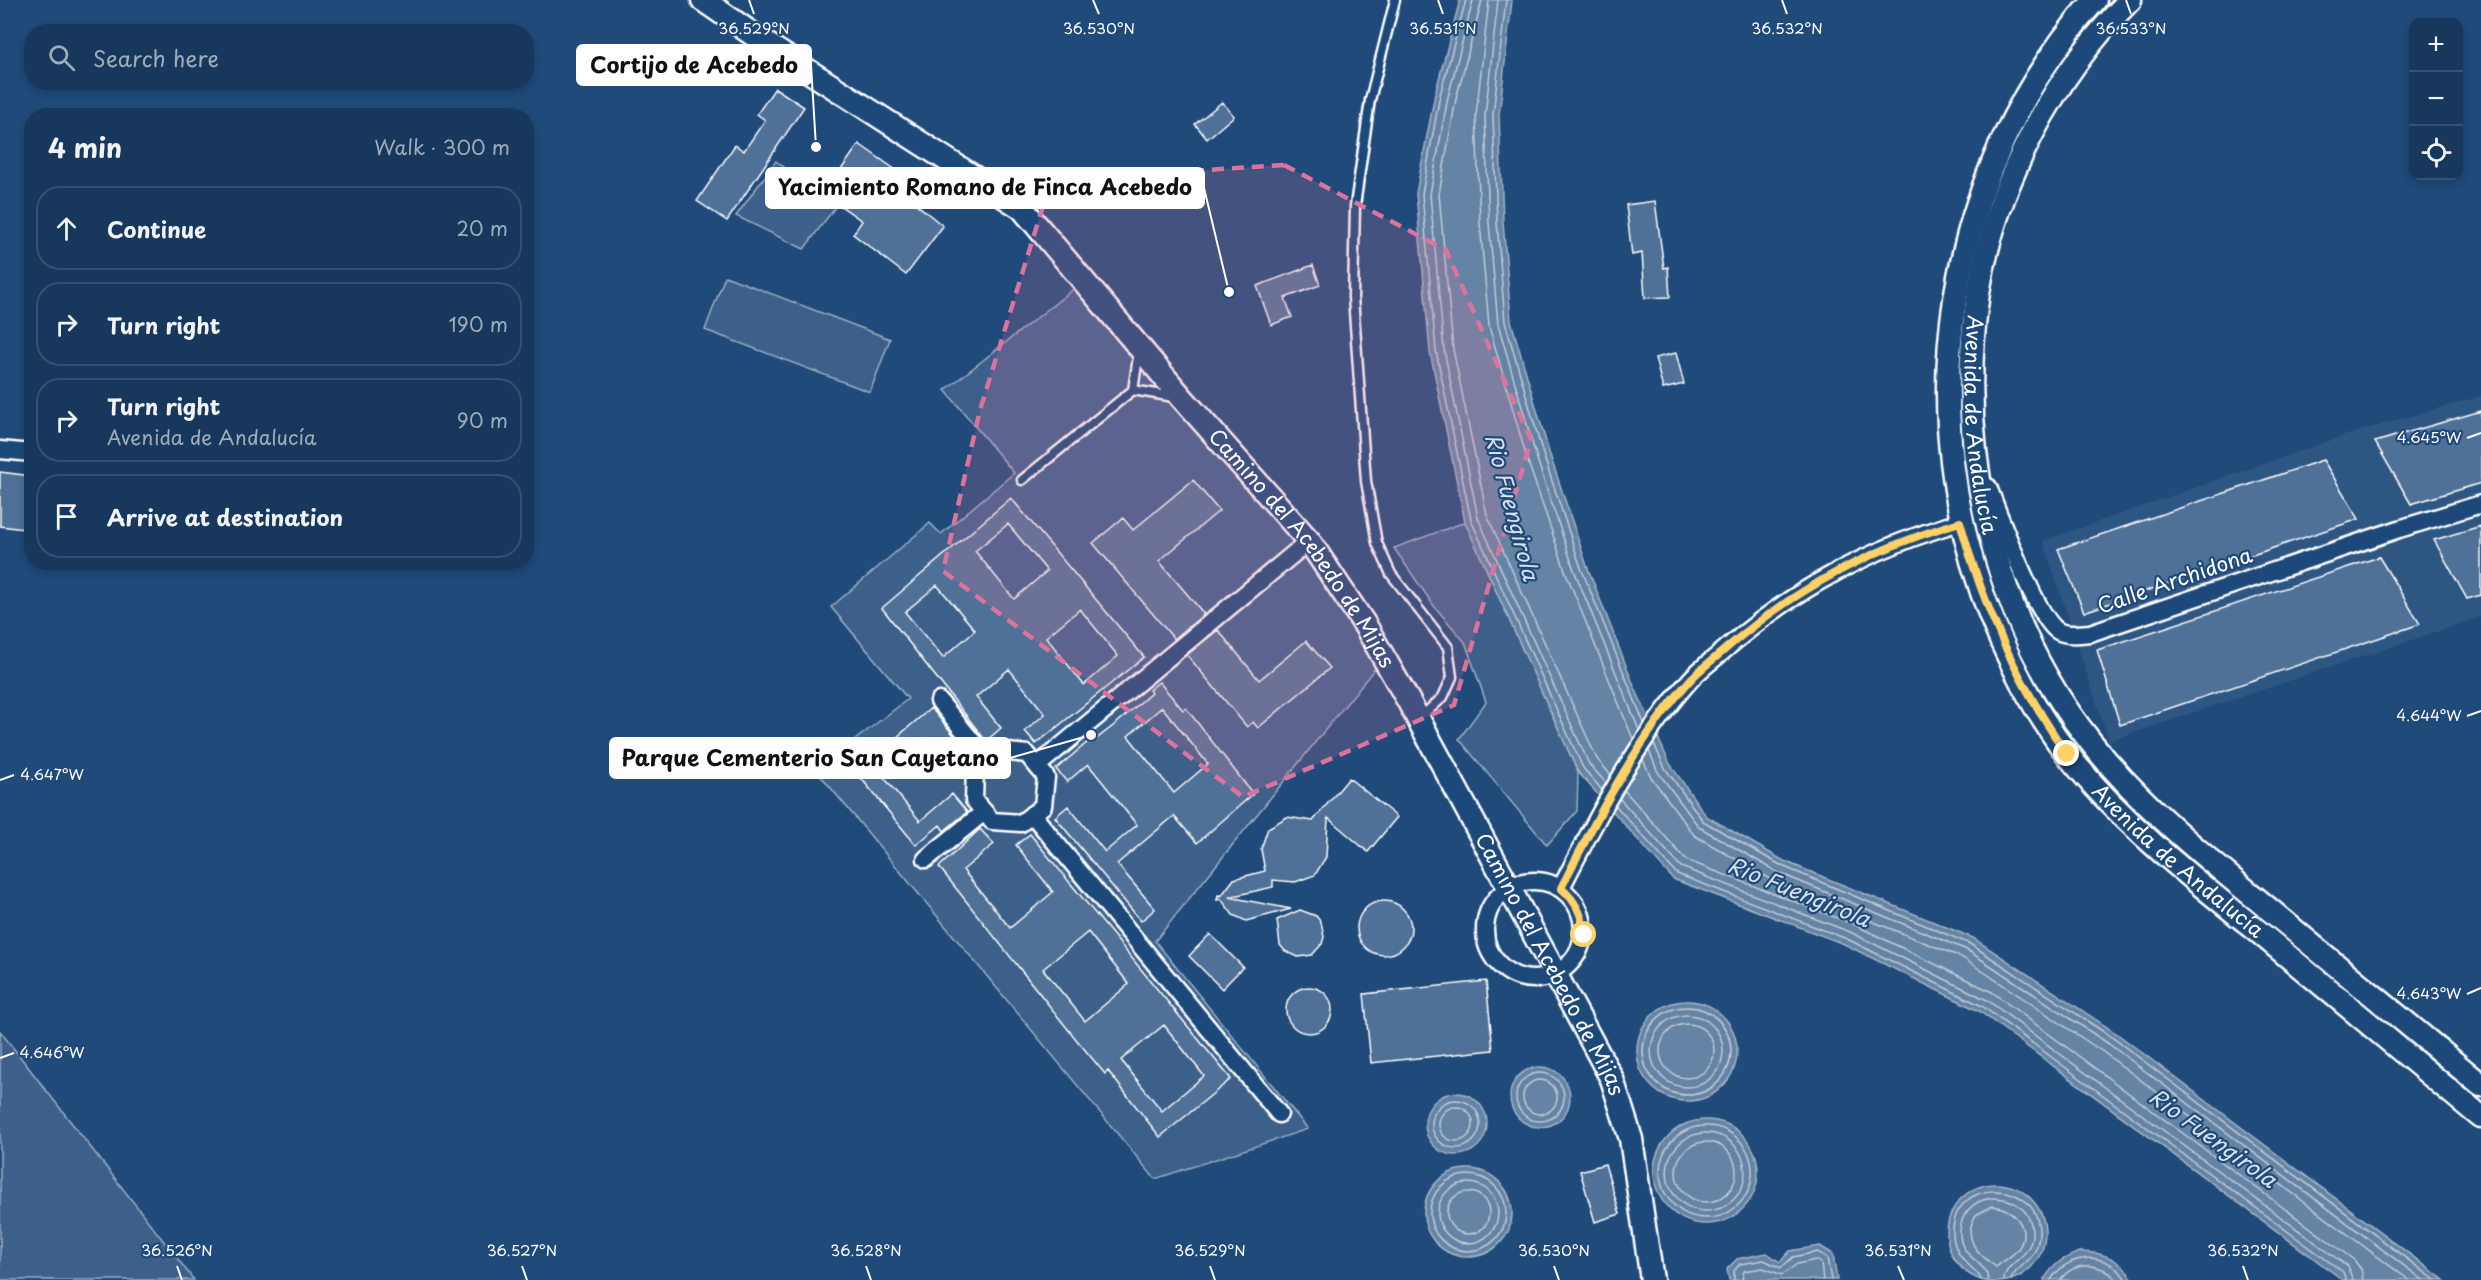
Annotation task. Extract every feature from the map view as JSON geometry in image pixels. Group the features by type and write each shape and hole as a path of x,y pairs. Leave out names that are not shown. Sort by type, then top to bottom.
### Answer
{"street":[{"name":"Camino del Acebedo de Mijas","path":"703,0 1022,208 1183,399 1309,541 1365,625 1418,719 1612,1079 1632,1139 1652,1280"},
{"name":"Avenida de Andalucía","path":"2095,0 2057,48 2002,144 1968,234 1956,286 1949,336 1947,418 1960,522 1975,577 2011,664 2036,710 2067,754 2100,793 2141,834 2196,881 2481,1117"},
{"name":"Avenida de Andalucía","path":"2130,0 2108,21 2076,62 2049,105 2008,188 1992,235 1978,291 1973,339 1973,415 1986,519 1998,569 2034,652 2060,699 2088,739 2150,808 2211,862 2481,1085"},
{"path":"0,450 24,452"},
{"name":"Calle Archidona","path":"1978,465 2032,591 2049,622 2059,631 2069,634 2090,633 2399,529 2481,504"},
{"path":"1561,888 1591,829 1658,720 1692,678 1748,630 1800,592 1847,565 1907,538 1960,522"},
{"path":"1036,766 1309,541"},
{"path":"939,701 987,760"},
{"path":"999,751 1027,754 1036,766 1046,777 1043,806 1021,823 992,821 974,800 975,770 999,751"},
{"path":"926,859 984,812"},
{"path":"1032,814 1279,1114"},
{"path":"1524,881 1545,881 1561,888 1576,906 1583,921 1584,935 1574,960 1556,974 1539,980 1514,976 1497,963 1487,948 1484,932 1486,916 1497,896 1524,881"}],"lane":[{"path":"1395,0 1370,100 1355,206 1353,297 1366,482 1377,543 1391,574 1448,647 1452,677 1443,697 1418,719"},
{"path":"1022,480 1133,390 1139,347"},
{"path":"1133,390 1183,399"}],"highlighted area":[{"path":"1284,165 1446,250 1531,440 1454,705 1243,797 943,571 980,410 1051,180"}],"shaded area":[{"path":"776,161 836,206 804,249 736,216"},
{"path":"725,276 890,339 870,392 705,330"},
{"path":"1076,287 1147,374 1303,550 1376,667 1155,941 1308,1129 1155,1179 816,770 908,699 831,607 930,523 941,534 1014,473 945,390"},
{"path":"2481,396 2481,617 2109,741 2043,541 2346,435"},
{"path":"1465,522 1578,772 1577,811 1547,845 1459,739 1486,702 1465,642 1434,606 1394,548"},
{"path":"0,1031 194,1280 0,1280"}],"water":[{"name":"Rio Fuengirola","path":"1460,0 1512,0 1499,115 1503,222 1511,321 1549,452 1587,566 1634,686 1670,764 1706,816 1784,861 1973,938 2116,1033 2444,1280 2343,1280 1979,1011 1844,944 1673,879 1578,772 1465,522 1430,352 1416,193 1435,94"},
{"path":"1687,1001 1715,1009 1729,1023 1737,1051 1729,1079 1715,1093 1687,1101 1659,1093 1645,1079 1637,1051 1645,1023 1659,1009"},
{"path":"1534,1067 1546,1067 1557,1072 1565,1080 1570,1097 1568,1109 1557,1122 1546,1127 1534,1127 1523,1122 1515,1114 1510,1103 1510,1091 1515,1080 1523,1072"},
{"path":"1456,1093 1478,1102 1487,1124 1478,1146 1456,1155 1434,1146 1425,1124 1434,1102"},
{"path":"1706,1120 1726,1124 1743,1135 1754,1152 1758,1172 1754,1192 1743,1209 1726,1220 1706,1224 1686,1220 1669,1209 1658,1192 1654,1172 1658,1152 1669,1135 1686,1124"},
{"path":"1468,1169 1485,1173 1499,1182 1508,1196 1512,1213 1508,1230 1499,1244 1485,1253 1468,1257 1451,1253 1437,1244 1428,1230 1424,1213 1428,1196 1437,1182 1451,1173"},
{"path":"1986,1185 2006,1185 2023,1192 2037,1206 2044,1223 2044,1243 2037,1260 2023,1274 2006,1281 1986,1281 1969,1274 1955,1260 1948,1243 1948,1223 1955,1206 1969,1192"},
{"path":"1820,1246 1833,1254 1837,1280 1729,1280 1727,1269 1737,1259 1767,1253 1780,1262 1790,1251"},
{"path":"2080,1252 2097,1253 2111,1258 2123,1267 2133,1280 2044,1280 2059,1262"}],"building":[{"path":"775,88 804,107 727,221 697,201 735,145 744,151 765,120 757,114"},
{"path":"1222,102 1234,116 1207,139 1195,124"},
{"path":"859,144 923,189 914,202 943,226 906,275 853,234 862,221 824,194"},
{"path":"1655,201 1664,268 1668,267 1670,297 1645,298 1642,253 1632,255 1626,205"},
{"path":"1313,265 1320,285 1285,298 1292,317 1271,325 1257,286"},
{"path":"1676,353 1684,384 1663,389 1655,358"},
{"path":"2481,411 2481,483 2411,504 2375,442"},
{"path":"2323,460 2359,519 2084,612 2058,549"},
{"path":"0,472 24,475 24,529 0,526"},
{"path":"1193,480 1219,511 1159,561 1204,614 1174,639 1093,543 1123,518 1133,530"},
{"path":"1011,498 1144,657 1036,744 1025,731 1045,714 1009,669 976,697 1001,728 986,741 882,608","holes":["1008,524 1047,571 1014,599 975,551","937,585 975,630 943,658 905,612","1080,609 1118,656 1084,685 1046,637"]},
{"path":"2481,526 2481,595 2467,599 2434,540"},
{"path":"2379,557 2420,624 2120,725 2097,650"},
{"path":"1218,630 1259,680 1306,641 1330,668 1258,728 1253,722 1247,727 1187,655"},
{"path":"1159,682 1183,710 1186,708 1253,794 1197,843 1174,816 1117,864 1155,909 1141,921 1055,817 1068,806 1105,852 1137,825 1088,764 1067,782 1056,769 1089,741 1091,743 1117,723 1151,693 1149,690","holes":["1162,707 1208,764 1174,793 1128,736"]},
{"path":"931,708 970,754 952,769 927,738 882,775 920,821 952,794 967,812 944,831 940,825 916,845 856,772"},
{"path":"1349,778 1397,817 1368,852 1328,818 1326,857 1315,875 1295,882 1273,880 1273,887 1229,897 1291,909 1246,921 1233,915 1221,899 1217,900 1218,895 1221,896 1234,879 1265,871 1261,849 1268,828 1287,817 1313,821"},
{"path":"980,829 994,844 963,870 1010,928 1053,892 1016,845 1030,834 1231,1079 1160,1137 1108,1071 1105,1074 1071,1033 939,867","holes":["1088,932 1129,984 1085,1021 1043,969","1164,1025 1204,1076 1162,1111 1121,1060"]},
{"path":"1384,901 1394,903 1403,909 1409,918 1411,928 1409,938 1403,947 1394,953 1384,955 1374,953 1365,947 1359,938 1357,928 1359,918 1365,909 1374,903"},
{"path":"1300,910 1316,916 1321,922 1324,937 1322,944 1312,955 1298,957 1285,951 1280,945 1277,920"},
{"path":"1210,934 1243,967 1222,989 1189,956"},
{"path":"1486,981 1493,1050 1371,1063 1364,994"},
{"path":"1309,987 1318,988 1325,994 1331,1001 1331,1019 1325,1026 1318,1032 1309,1033 1300,1032 1293,1026 1287,1019 1286,1010 1287,1001 1293,994 1300,988"},
{"path":"1605,1164 1620,1214 1595,1222 1580,1171"}],"place":[{"name":"Cortijo de Acebedo","path":"816,147"},
{"name":"Yacimiento Romano de Finca Acebedo","path":"1229,292"},
{"name":"Parque Cementerio San Cayetano","path":"1091,735"}],"route":[{"path":"1584,935 1583,921 1572,898 1561,888 1591,829 1658,720 1692,678 1748,630 1800,592 1847,565 1907,538 1960,522 1975,577 2011,664 2036,710 2067,754"}]}
